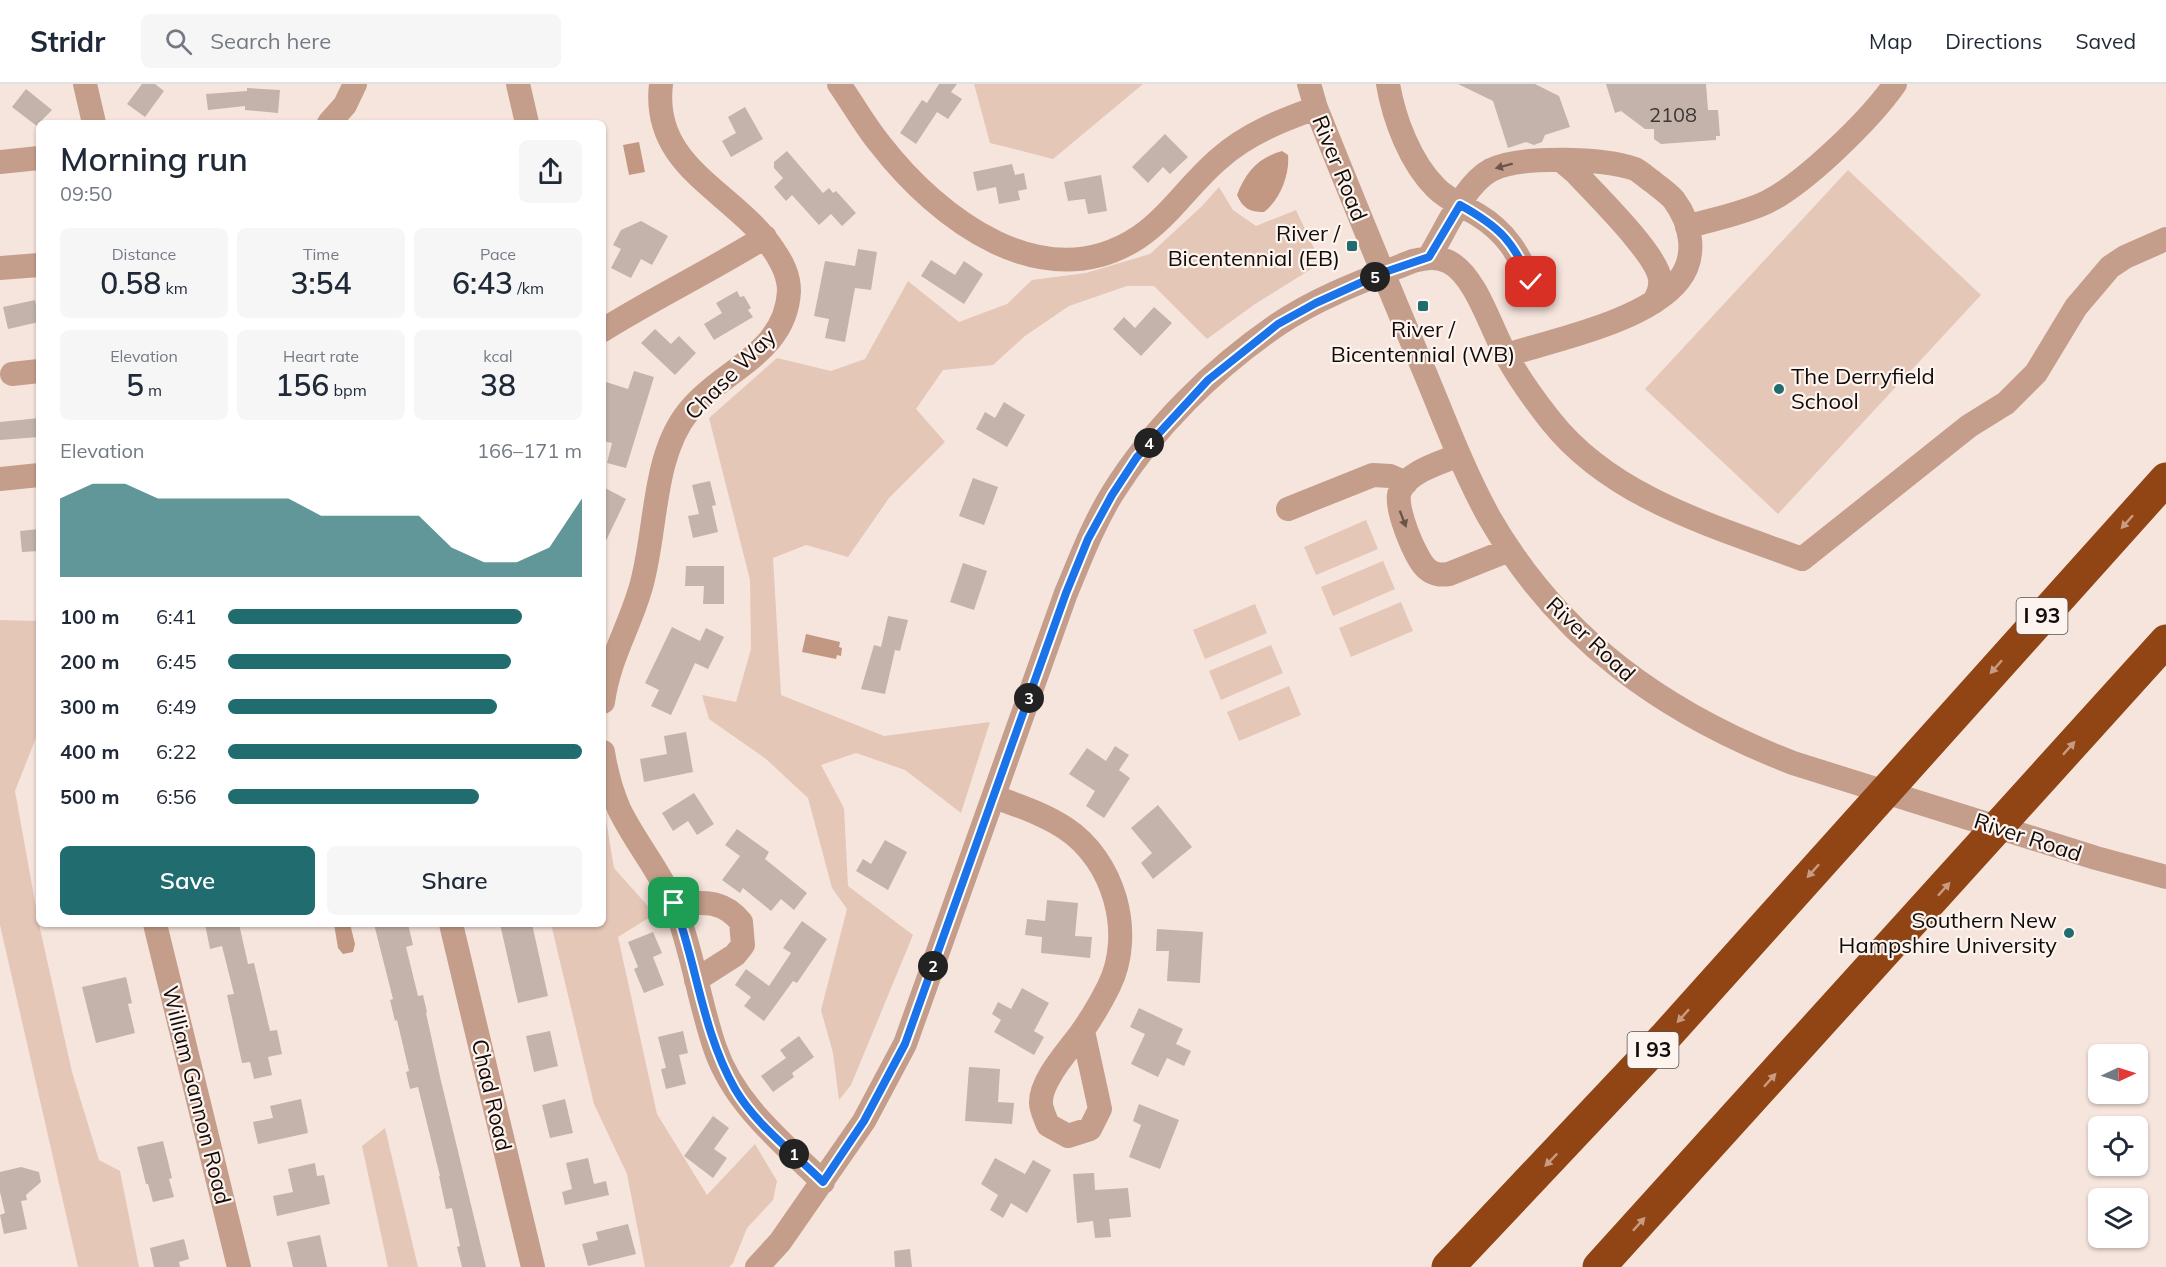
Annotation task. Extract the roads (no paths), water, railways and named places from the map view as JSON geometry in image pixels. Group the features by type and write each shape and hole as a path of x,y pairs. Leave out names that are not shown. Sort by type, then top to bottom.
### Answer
{"highway":[{"name":"I 93","path":"1448,1267 1659,1044 2166,479"},
{"path":"1599,1267 2166,641"}],"street":[{"path":"86,84 93,120"},
{"path":"332,120 345,105 355,84"},
{"path":"518,84 526,120"},
{"name":"Chase Way","path":"606,688 612,660 640,591 669,447 687,412 710,390 744,365 775,334 786,313 789,288 784,266 765,237 738,208 690,169 677,154 662,114 661,84"},
{"path":"840,84 879,144 919,189 955,218 992,241 1011,250 1054,260 1076,260 1097,256 1138,237 1155,224 1220,158 1239,144 1259,132 1316,108"},
{"name":"River Road","path":"1309,84 1316,108 1382,273 1459,454 1489,516 1528,578 1589,643 1635,681 1673,706 1727,735 1793,763 2096,858 2166,877"},
{"path":"1388,84 1402,131 1415,160 1436,188 1480,216 1506,237 1515,248 1531,282"},
{"path":"1687,227 1754,207 1785,191 1808,174 1844,139 1895,84"},
{"path":"0,162 36,158"},
{"path":"1429,257 1475,181 1490,170 1524,161 1611,162 1638,170 1672,198 1684,217 1691,238 1689,260 1679,280 1654,302 1601,326 1506,356"},
{"path":"1562,161 1575,172 1647,253 1660,278 1660,290 1654,302"},
{"path":"606,328 639,308 715,269 765,237"},
{"path":"757,1267 780,1242 864,1121 905,1044 1066,593 1088,539 1112,495 1137,457 1208,380 1278,324 1316,303 1382,273 1429,257 1450,263 1470,283 1506,356 1524,384 1553,423 1583,455 1616,479 1674,510 1802,559 1969,426 2006,403 2036,373 2076,307 2110,267 2125,257 2166,239"},
{"path":"0,268 36,265"},
{"path":"12,374 36,371"},
{"path":"1459,454 1414,475 1400,491 1398,502 1400,514 1421,563 1429,571 1439,575 1449,574 1509,550"},
{"path":"0,479 36,475"},
{"path":"1288,509 1373,475 1390,476 1406,483"},
{"path":"606,766 611,789 620,810 664,882 674,903 716,1050 736,1090 750,1110 823,1182"},
{"path":"994,797 1029,810 1066,829 1096,858 1108,878 1119,920 1117,964 1110,985 1083,1031"},
{"path":"674,903 713,903 726,907 741,922 743,945 735,955 696,980"},
{"name":"William Gannon Road","path":"156,927 239,1267"},
{"name":"Chad Road","path":"452,927 533,1267"}],"place":[{"name":"River / Bicentennial (EB)","path":"1352,246"},
{"name":"River / Bicentennial (WB)","path":"1423,306"},
{"name":"The Derryfield School","path":"1779,389"},
{"name":"Southern New Hampshire University","path":"2069,933"}]}
